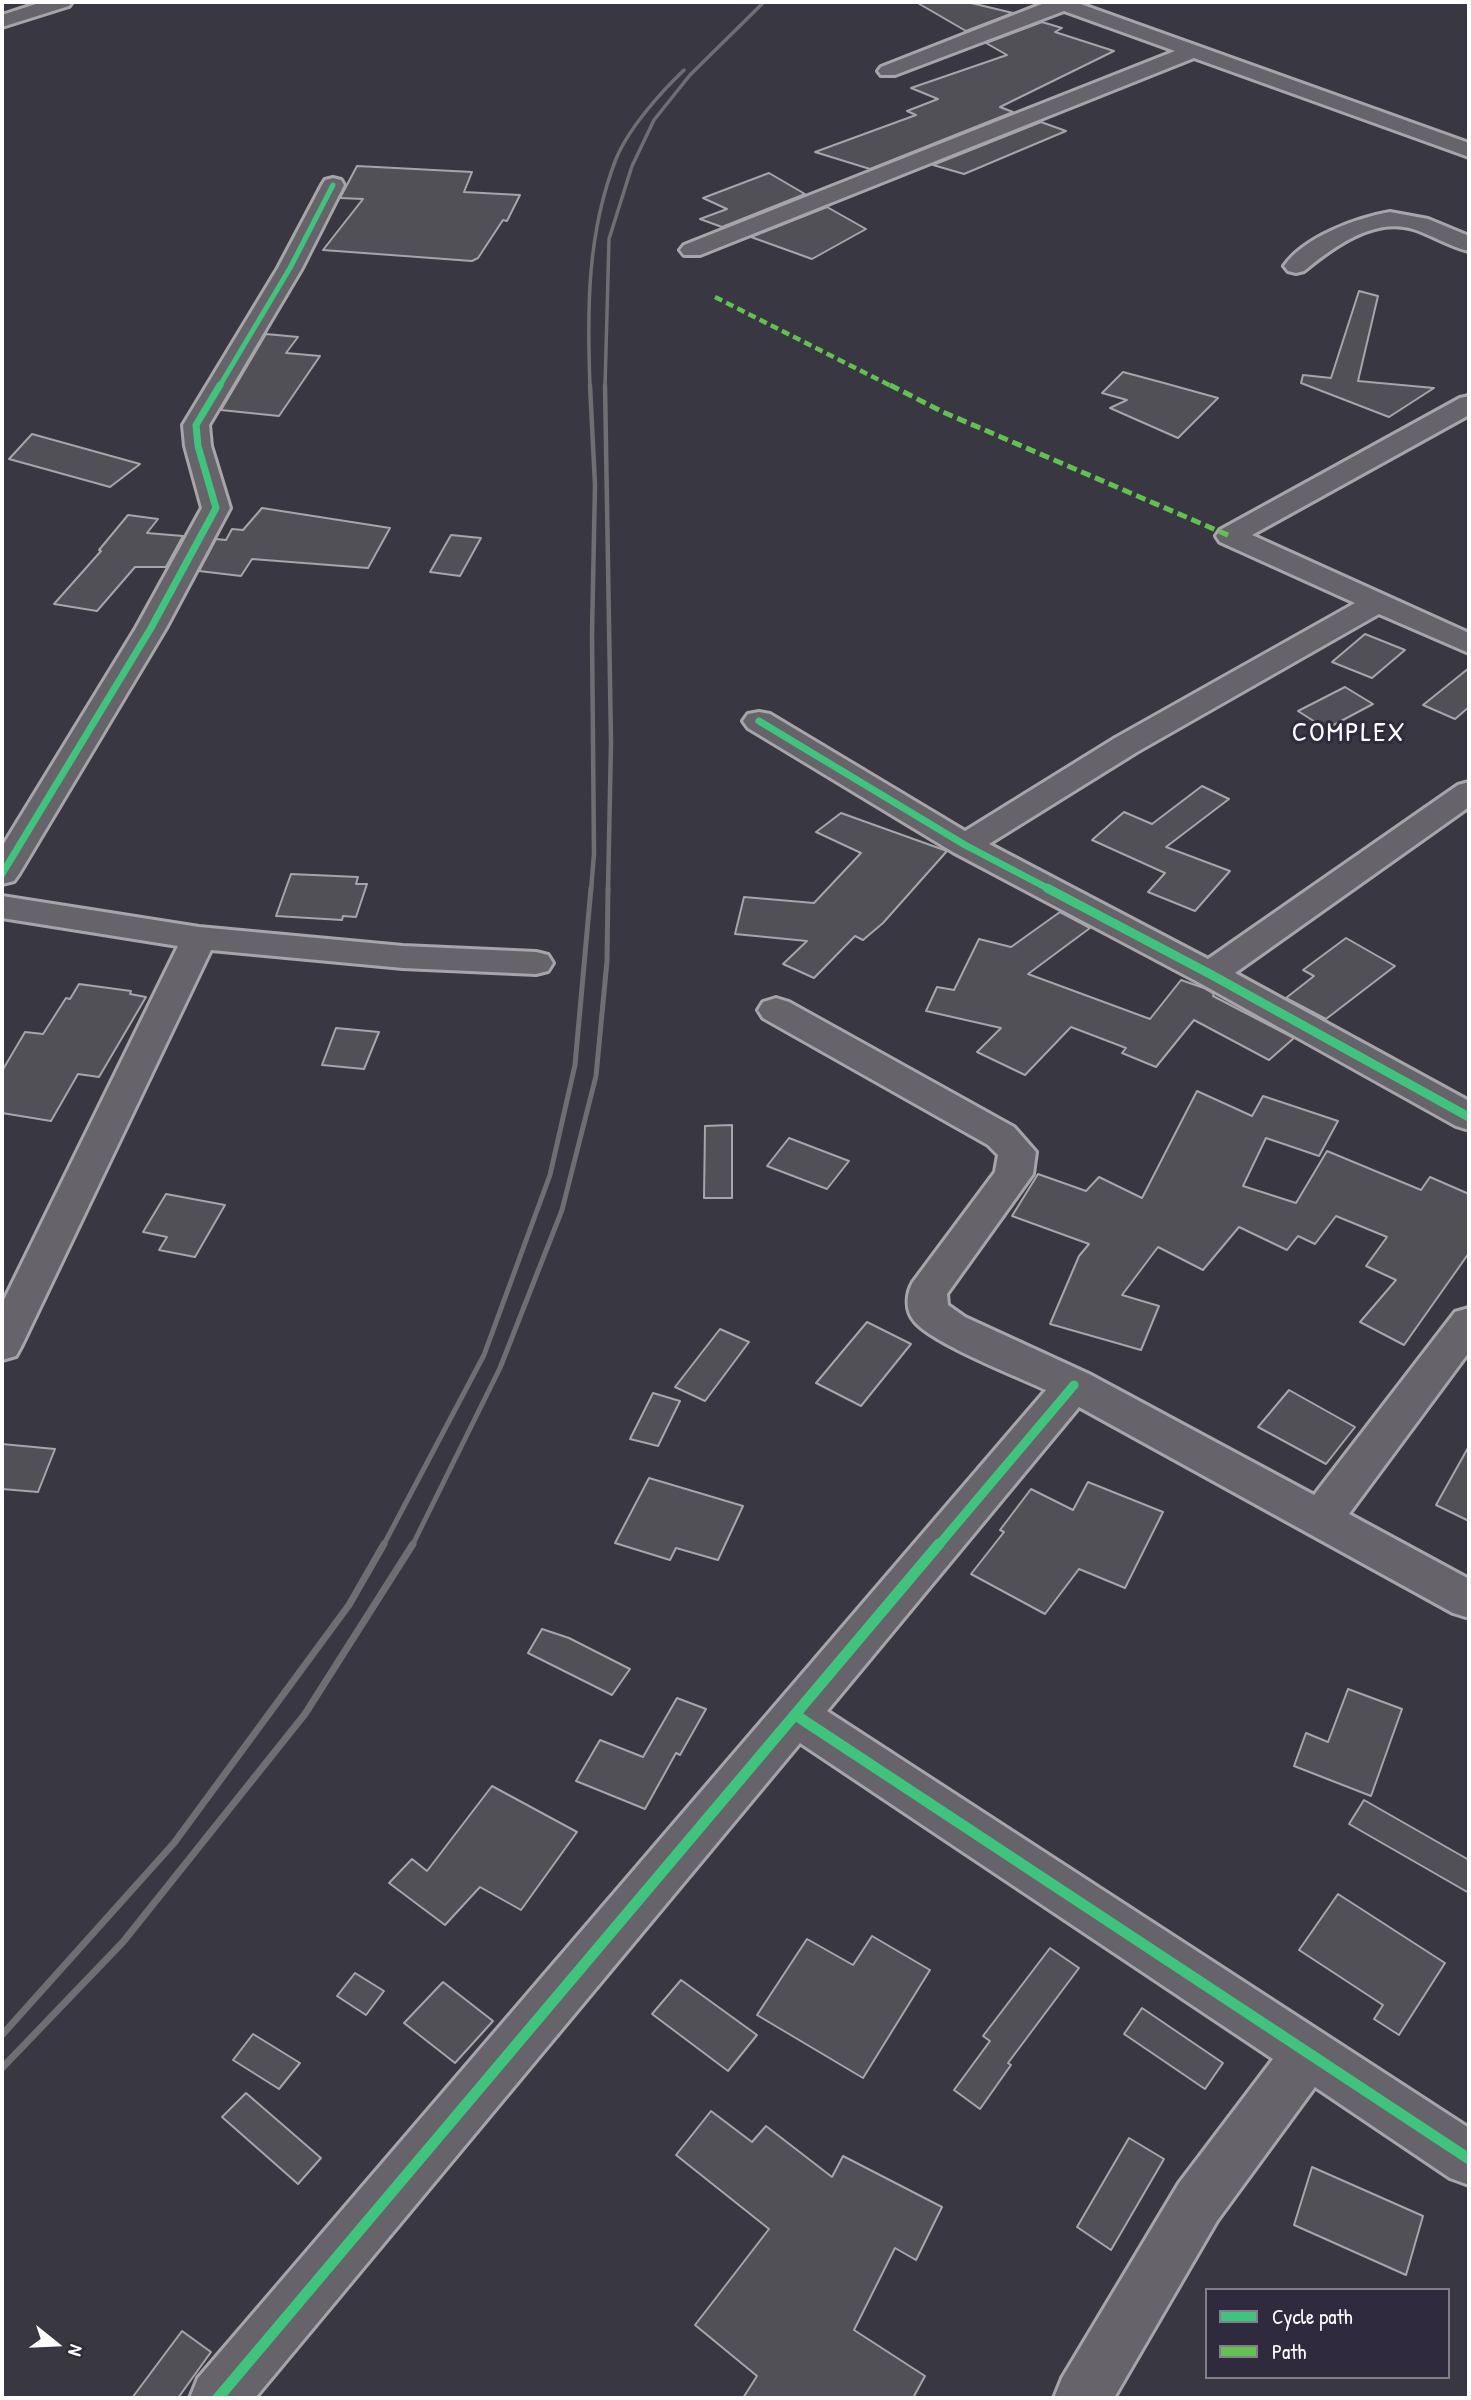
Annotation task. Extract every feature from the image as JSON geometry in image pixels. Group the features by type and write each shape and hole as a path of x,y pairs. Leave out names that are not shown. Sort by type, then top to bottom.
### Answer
{"street":[{"path":"2,21 61,2"},
{"path":"888,71 1061,3 1469,150"},
{"path":"692,250 1191,52"},
{"path":"2,874 151,628 216,508 213,490 195,440 196,425 290,268 333,185"},
{"path":"1296,266 1338,236 1385,219 1422,225 1469,244"},
{"path":"1469,404 1230,536 1469,644"},
{"path":"965,845 1126,745 1377,603"},
{"path":"759,721 965,845 1210,974 1469,1117"},
{"path":"1210,974 1469,792"},
{"path":"2,907 199,938 403,957 536,963"},
{"path":"2,1345 199,938"},
{"path":"776,1010 1001,1136 1017,1152 1014,1174 927,1292 929,1312 951,1328 1074,1385 1469,1600"},
{"path":"1321,1519 1469,1323"},
{"path":"218,2398 1074,1385"},
{"path":"797,1716 1469,2160"},
{"path":"1082,2398 1198,2202 1308,2055"}],"building":[{"path":"916,2 967,2 1013,13 966,31"},
{"path":"1042,22 1062,28 1055,32 1114,51 1000,107 1013,112 870,169 815,152 916,115 907,111 938,99 911,88 1007,55 986,43"},
{"path":"1041,122 1066,131 964,174 933,165"},
{"path":"357,166 472,172 464,192 520,195 507,221 503,220 478,258 472,261 323,250 363,199 340,198"},
{"path":"769,173 805,194 722,227 700,219 727,209 703,198"},
{"path":"827,207 866,229 812,259 751,237"},
{"path":"1359,291 1378,296 1358,381 1434,388 1389,417 1301,383 1303,375 1331,378"},
{"path":"266,334 298,337 286,353 320,356 279,416 221,410"},
{"path":"1123,372 1218,398 1178,438 1110,408 1127,400 1102,393"},
{"path":"32,434 140,464 110,487 9,459"},
{"path":"262,508 390,528 368,568 252,559 241,576 199,571 216,539 226,540 232,529 243,530"},
{"path":"128,515 158,519 147,533 183,536 166,567 135,567 97,611 54,604 101,551 99,550"},
{"path":"451,535 481,538 460,576 430,572"},
{"path":"1365,634 1405,650 1372,678 1332,662"},
{"path":"1469,668 1469,707 1455,719 1423,705"},
{"path":"1345,687 1373,704 1326,729 1298,711"},
{"path":"1202,786 1229,799 1166,847 1230,871 1195,911 1148,892 1165,873 1092,840 1124,812 1152,824"},
{"path":"841,813 947,851 883,923 863,940 855,936 814,978 783,964 807,941 735,934 744,897 814,903 861,853 816,832"},
{"path":"291,874 358,877 356,884 367,884 356,917 343,916 342,920 276,916"},
{"path":"1060,912 1090,928 1028,974 1150,1019 1181,980 1204,988 1214,994 1213,996 1294,1038 1269,1060 1194,1020 1156,1067 1122,1053 1126,1048 1071,1027 1025,1075 977,1052 1001,1028 926,1011 937,987 954,990 979,939 1011,947"},
{"path":"1346,938 1395,966 1326,1019 1286,998 1314,976 1303,970"},
{"path":"79,984 131,991 130,994 146,997 99,1077 78,1074 51,1121 2,1113 2,1071 25,1032 43,1034 66,998 70,999"},
{"path":"336,1028 379,1032 364,1069 322,1065"},
{"path":"1197,1091 1252,1116 1263,1096 1338,1121 1319,1156 1266,1138 1243,1186 1296,1203 1327,1151 1421,1190 1430,1177 1469,1194 1469,1253 1404,1345 1360,1322 1396,1280 1366,1266 1387,1237 1336,1216 1315,1244 1298,1236 1287,1250 1239,1227 1203,1270 1158,1247 1122,1295 1159,1306 1141,1350 1050,1324 1079,1256 1089,1244 1012,1216 1038,1174 1086,1191 1099,1177 1142,1198"},
{"path":"732,1125 732,1198 704,1198 705,1126"},
{"path":"789,1138 849,1161 827,1189 767,1166"},
{"path":"166,1194 225,1205 195,1257 159,1250 167,1237 143,1232"},
{"path":"867,1322 911,1344 861,1406 816,1383"},
{"path":"720,1329 749,1342 705,1401 675,1387"},
{"path":"1289,1390 1355,1427 1326,1464 1258,1427"},
{"path":"653,1393 680,1401 658,1446 630,1439"},
{"path":"2,1444 55,1449 38,1492 2,1489"},
{"path":"1469,1446 1469,1521 1436,1505"},
{"path":"649,1478 743,1506 718,1560 676,1548 670,1560 615,1543"},
{"path":"1088,1482 1163,1512 1125,1588 1079,1569 1045,1614 971,1574 1004,1532 1000,1530 1031,1489 1073,1510"},
{"path":"542,1629 569,1638 630,1669 612,1695 528,1653"},
{"path":"1348,1689 1402,1709 1371,1796 1294,1766 1306,1733 1328,1742"},
{"path":"677,1698 706,1709 680,1755 676,1753 645,1809 576,1781 600,1740 643,1757"},
{"path":"492,1786 577,1832 521,1910 480,1887 445,1925 389,1883 412,1859 427,1871"},
{"path":"1364,1800 1469,1860 1469,1893 1349,1824"},
{"path":"1338,1894 1445,1963 1399,2035 1374,2019 1383,2005 1299,1950"},
{"path":"872,1936 930,1970 863,2078 757,2015 807,1939 853,1965"},
{"path":"1050,1948 1079,1968 1008,2063 1011,2065 980,2109 954,2090 990,2041 983,2036"},
{"path":"355,1973 384,1991 366,2015 337,1996"},
{"path":"681,1980 757,2035 728,2071 652,2014"},
{"path":"443,1982 493,2021 455,2063 404,2023"},
{"path":"1142,2008 1223,2063 1205,2089 1124,2034"},
{"path":"253,2034 300,2063 279,2089 233,2060"},
{"path":"246,2093 321,2158 298,2184 222,2117"},
{"path":"711,2111 752,2142 766,2126 832,2177 843,2156 942,2207 916,2260 895,2248 854,2330 925,2376 913,2398 743,2398 757,2376 695,2325 769,2229 676,2155"},
{"path":"1129,2138 1164,2159 1111,2250 1077,2227"},
{"path":"1312,2167 1423,2216 1406,2275 1294,2225"},
{"path":"182,2331 211,2352 178,2398 132,2398"}],"railway":[{"path":"605,386 609,239 632,166 654,120 690,75 764,2"},
{"path":"590,387 591,272 606,187 628,136 684,70"},
{"path":"590,385 595,485 592,633 594,854 591,890"},
{"path":"605,386 611,742 608,890"},
{"path":"383,1546 484,1355 550,1175 575,1065 591,888"},
{"path":"413,1544 500,1368 562,1210 596,1076 607,961 608,888"},
{"path":"2,2035 174,1843 349,1605 384,1544"},
{"path":"2,2068 123,1942 305,1714 413,1544"}],"marked path":[{"path":"715,297 943,412 1230,536"}],"cycle path":[{"path":"2,874 151,628 216,508 198,446 196,425 290,268 333,185"},
{"path":"759,721 965,845 1210,974 1469,1117"},
{"path":"218,2398 1074,1385"},
{"path":"797,1716 1469,2159"}],"district":[{"name":"COMPLEX","path":"1349,734"}]}
